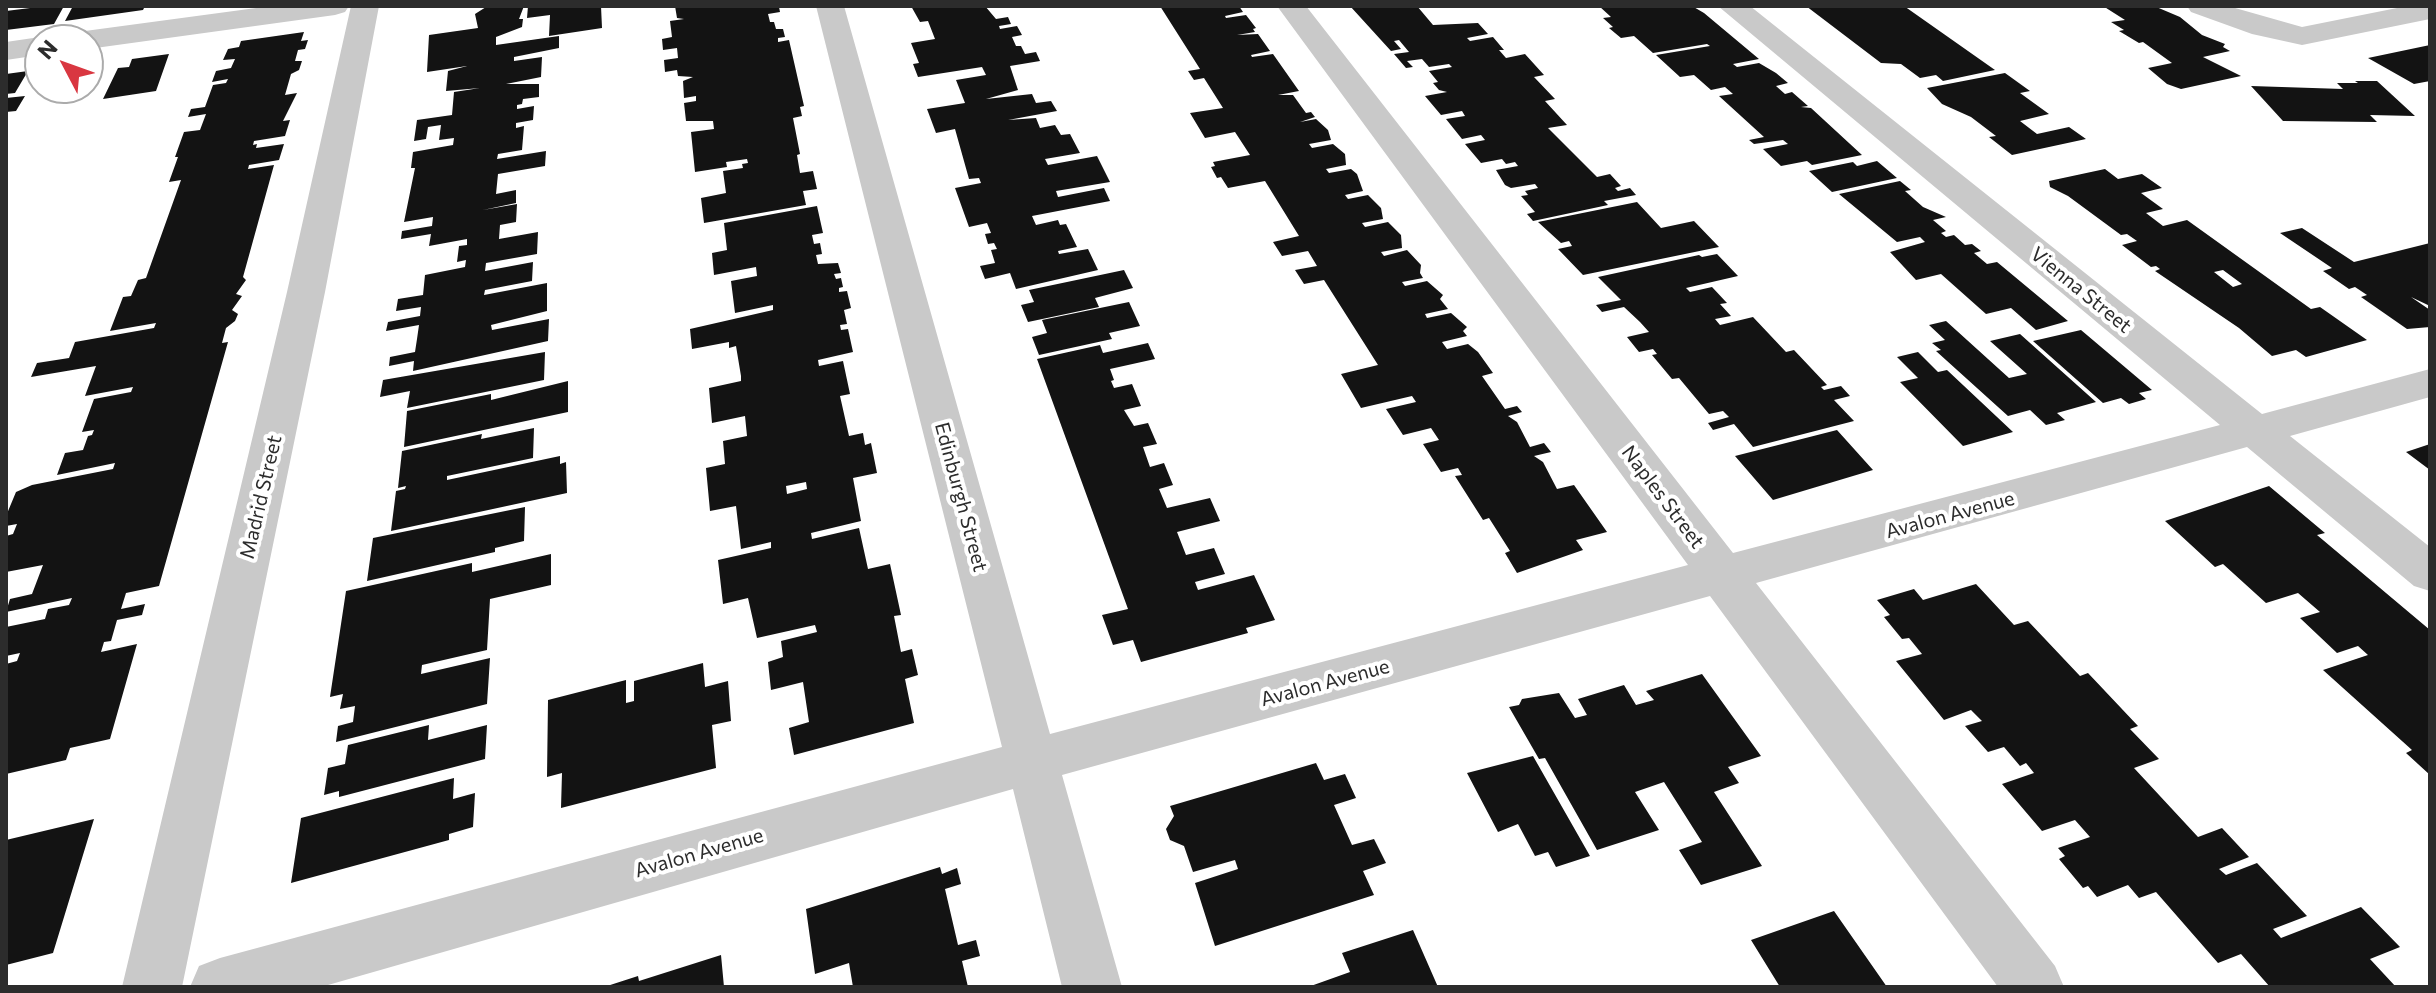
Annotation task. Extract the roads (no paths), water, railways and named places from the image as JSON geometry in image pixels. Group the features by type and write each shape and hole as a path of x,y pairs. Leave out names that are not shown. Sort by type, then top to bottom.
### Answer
{"street":[{"path":"104,37 335,6"},
{"name":"Madrid Street","path":"152,987 306,292 365,6"},
{"name":"Edinburgh Street","path":"830,6 1092,987"},
{"name":"Naples Street","path":"1291,6 2034,987"},
{"name":"Vienna Street","path":"1732,6 2430,573"},
{"path":"2201,6 2250,24 2302,36 2430,10"},
{"name":"Avalon Avenue","path":"220,987 1032,761 1723,577 2430,383"}]}
